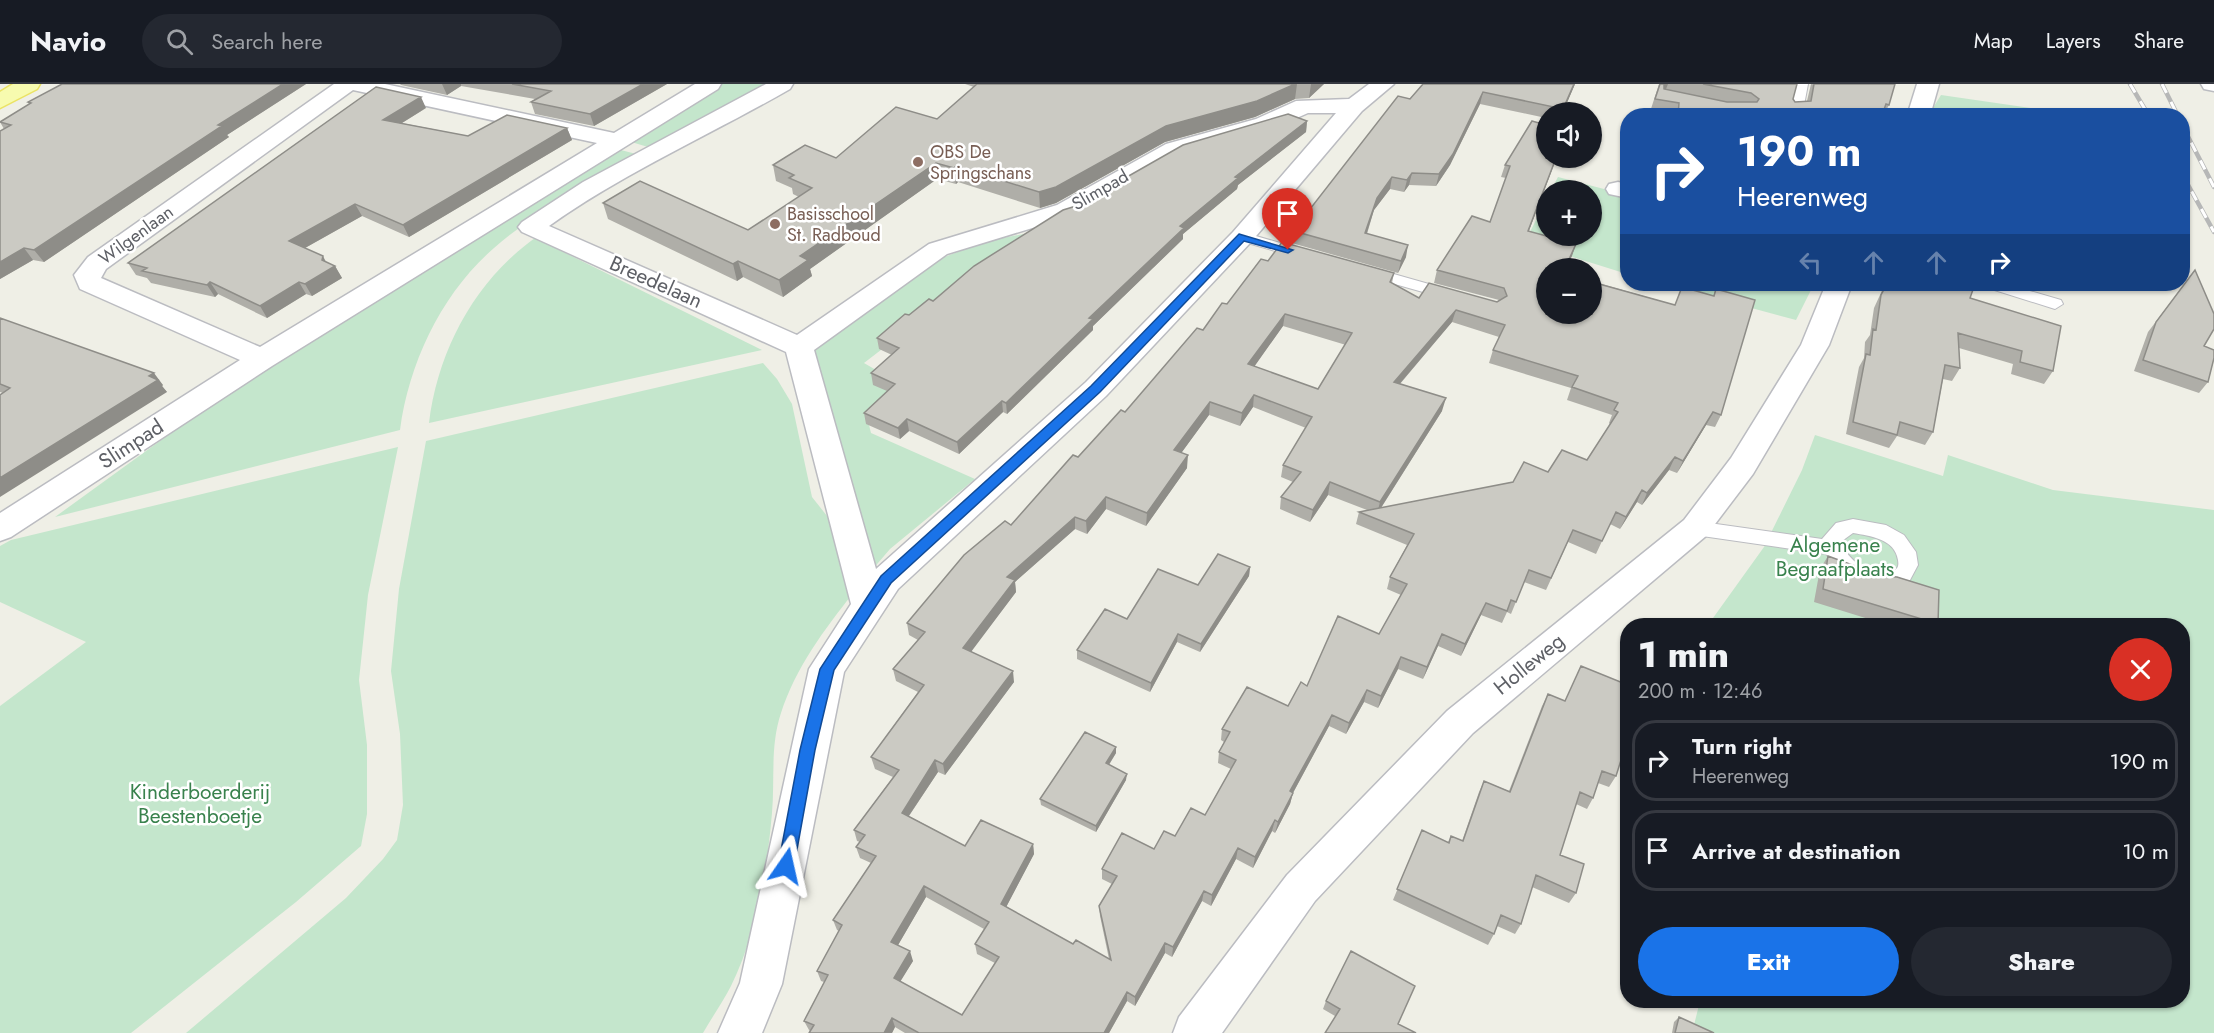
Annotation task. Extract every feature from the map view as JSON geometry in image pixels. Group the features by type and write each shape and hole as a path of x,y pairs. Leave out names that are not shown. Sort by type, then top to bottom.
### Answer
{"main road":[{"path":"0,101 30,84"}],"street":[{"name":"Wilgenlaan","path":"262,359 89,283 87,275 97,263 348,84"},
{"path":"354,84 619,141"},
{"path":"262,359 710,84"},
{"name":"Breedelaan","path":"782,84 735,112 608,177 531,227 798,347"},
{"path":"1920,108 1928,84"},
{"path":"740,1033 761,984 808,750 827,669 886,580 1096,389 1242,237 1371,90"},
{"name":"Slimpad","path":"798,347 938,249 1066,210 1174,149 1264,124 1304,106 1371,90"},
{"name":"Holleweg","path":"1195,1033 1301,888 1460,722 1695,528 1742,466 1815,345 1836,291"},
{"path":"798,347 869,606"},
{"name":"Slimpad","path":"0,529 262,359"}],"lane":[{"path":"1797,108 1802,84"},
{"path":"1242,237 1322,259"},
{"path":"1357,269 1471,301"},
{"path":"2013,291 2055,304"},
{"path":"1695,528 1832,548"}],"green space":[{"path":"720,84 774,84 724,113 648,147 628,141"},
{"path":"1941,95 2031,108 1933,108"},
{"path":"617,149 640,155 565,198 511,234 475,266 459,286 444,307 420,354 404,405 400,430 55,517 270,361"},
{"path":"1602,188 1620,193 1620,272 1602,266 1602,258 1576,258 1538,246 1602,246"},
{"path":"1536,220 1536,245 1525,242"},
{"path":"1034,232 864,363 900,384 869,425 871,433 975,479 890,549 872,570 810,345 931,262 987,241"},
{"path":"535,238 762,350 429,423 441,369 463,319 477,296 494,275"},
{"path":"1689,291 1810,291 1796,320"},
{"path":"763,363 777,379 792,404 812,497 831,521 854,592 803,665 781,713 775,738 772,813 767,857 754,923 748,945 731,986 703,1033 186,1033 346,898 383,859 397,840 403,805 400,734 391,671 399,589 426,441"},
{"name":"Algemene Begraafplaats","path":"1815,435 1943,476 1948,455 2053,490 2214,510 2214,1033 1692,1033 1698,1008 2190,1008 2190,618 1713,618 1764,547 1802,470"},
{"name":"Kinderboerderij Beestenboetje","path":"398,447 368,595 359,680 367,745 367,814 361,846 296,902 131,1033 0,1033 0,706 86,642 0,602 0,546 11,540"}],"building":[{"path":"62,84 283,84 218,125 222,126 34,250 24,248 0,262 0,131 11,125 0,122 31,103 28,102"},
{"path":"512,84 643,84 590,114 531,102 551,91"},
{"path":"977,84 1295,84 1257,101 1166,126 1056,187 1039,192 956,166 954,168 936,163 800,256 808,260 779,280 738,261 733,264 603,203 640,181 748,230 812,188 789,178 794,175 773,165 805,145 836,158 896,107 937,119"},
{"path":"1423,84 1574,84 1566,102 1536,103 1483,92 1453,154 1439,174 1412,173 1407,180 1392,177 1377,198 1365,233 1408,245 1401,261 1290,230 1303,212 1307,213 1398,96 1410,99"},
{"path":"1660,84 1664,84 1664,89 1727,102 1757,102 1759,99 1751,93 1703,84 1797,84 1793,99 1795,102 1811,101 1814,84 1895,84 1889,105 1886,104 1885,108 1679,108 1679,103 1655,99"},
{"path":"376,87 421,97 383,120 468,136 507,115 567,128 403,225 355,204 289,241 323,256 322,260 335,266 305,284 299,282 260,306 210,282 207,285 142,271 147,268 128,263"},
{"path":"1288,114 1307,121 1235,177 1238,178 1180,226 1184,228 1089,318 1093,319 1006,403 1002,401 957,442 907,419 898,428 864,413 895,384 871,373 899,348 877,338 905,314 909,315 929,299 933,301 974,266 1063,210 1076,206 1183,145"},
{"path":"1532,121 1536,122 1536,168 1552,168 1548,180 1536,180 1536,210 1528,231 1536,233 1536,246 1575,246 1570,258 1536,258 1536,324 1602,324 1602,285 1675,305 1680,291 1696,291 1714,296 1715,291 1723,291 1755,300 1721,415 1713,412 1683,461 1675,457 1647,493 1642,490 1626,517 1616,512 1602,541 1573,530 1551,578 1529,570 1516,602 1511,600 1507,611 1486,603 1465,644 1442,634 1427,667 1401,657 1381,696 1367,690 1349,723 1332,715 1290,791 1293,793 1278,822 1275,820 1255,857 1238,848 1212,895 1204,891 1173,947 1165,943 1135,997 1127,992 1104,1033 919,1033 892,1018 884,1033 809,1033 814,1025 804,1021 828,975 817,971 842,925 833,920 876,856 856,847 865,835 854,830 899,770 871,757 924,685 893,669 925,632 907,623 964,555 1005,521 1011,525 1073,455 1078,457 1121,410 1125,412 1197,328 1203,330 1222,303 1227,304 1261,259 1268,261 1282,242 1394,273 1390,282 1419,298 1429,283 1497,302 1507,296 1504,288 1437,270 1472,216 1490,222 1510,166 1505,165","holes":["1456,310 1505,325 1493,350 1578,376 1572,387 1618,403 1614,410 1618,412 1587,460 1562,450 1548,472 1524,462 1513,482 1359,512 1414,534 1390,577 1407,584 1379,634 1338,616 1307,686 1301,682 1288,706 1247,687 1222,729 1230,732 1219,752 1236,760 1205,815 1191,808 1175,836 1164,831 1154,849 1122,833 1102,869 1117,876 1099,906 1111,960 1076,940 1073,944 1001,904 1033,844 981,820 965,846 902,813 935,760 943,764 1013,671 963,648 1015,580 1007,577 1075,517 1086,521 1106,497 1147,513 1188,455 1174,450 1210,402 1242,413 1254,395 1312,417 1283,465 1301,472 1281,497 1313,510 1330,482 1380,502 1446,398 1394,382","1285,314 1352,333 1318,389 1248,364","924,886 989,922 975,944 999,957 962,1015 894,978 910,951 891,942"]},
{"path":"2195,270 2214,314 2214,329 2204,346 2214,350 2208,382 2143,360 2156,322 2179,291 2190,291 2190,277"},
{"path":"1883,291 1972,291 1970,298 2061,326 2053,371 2020,362 2022,351 1958,333 1960,368 1945,365 1933,432 1900,422 1897,435 1853,422 1866,354 1870,355 1873,329 1876,330"},
{"path":"0,318 154,373 149,376 158,380 0,478 0,395 10,388 0,384"},
{"path":"1218,554 1250,567 1201,644 1178,634 1151,683 1077,650 1105,609 1127,619 1158,569 1198,585"},
{"path":"1828,556 1882,576 1897,577 1939,590 1938,618 1918,618 1823,589"},
{"path":"1581,666 1620,682 1620,763 1616,776 1602,771 1593,798 1580,792 1560,855 1584,864 1576,893 1536,875 1521,924 1501,915 1494,934 1397,889 1422,830 1449,843 1451,836 1463,841 1484,781 1510,792 1548,694 1565,701"},
{"path":"1085,732 1116,747 1106,763 1127,774 1096,826 1040,799"},
{"path":"1351,951 1415,986 1398,1024 1416,1033 1325,1033 1340,1009 1326,1001"},
{"path":"1679,1017 1714,1033 1675,1033"}],"railway":[{"path":"2130,84 2144,108"},
{"path":"2162,84 2174,108"},
{"path":"2190,140 2214,187"},
{"path":"2190,188 2214,232"}],"place":[{"name":"OBS De Springschans","path":"918,162"},
{"name":"Basisschool St. Radboud","path":"775,224"}],"route":[{"path":"786,866 808,750 827,669 886,580 1096,389 1242,237 1288,250"}]}
